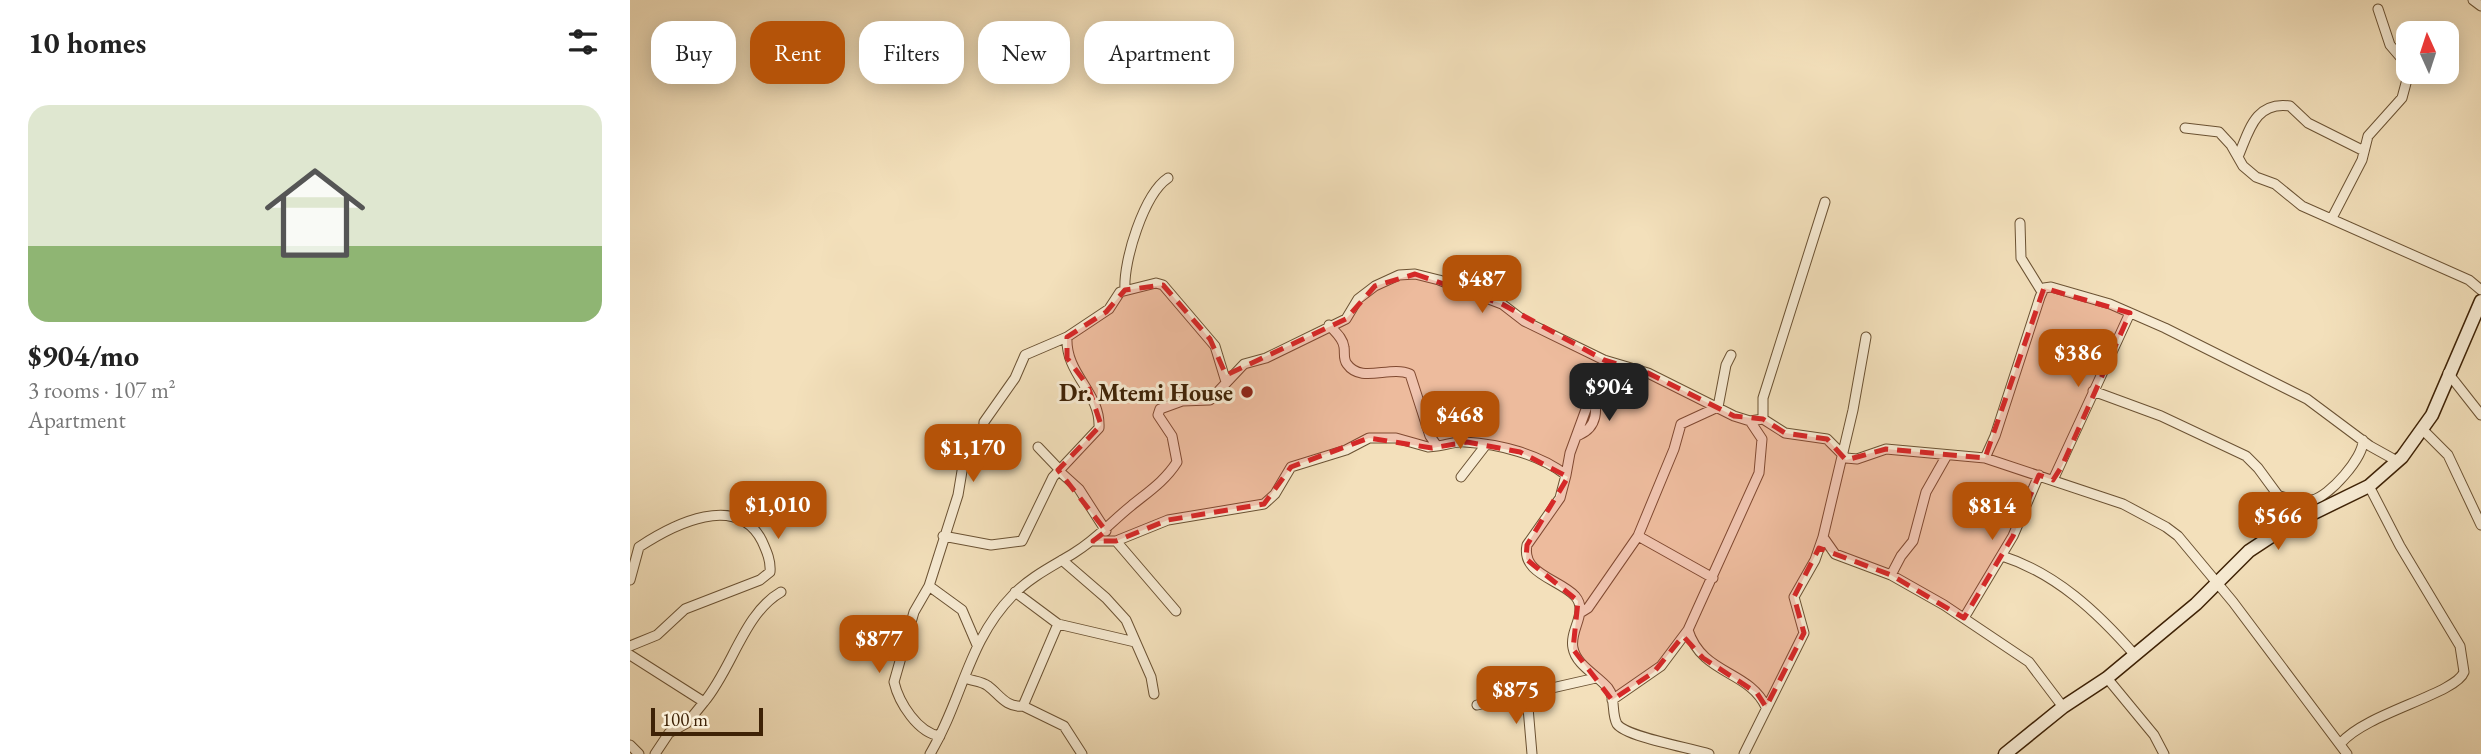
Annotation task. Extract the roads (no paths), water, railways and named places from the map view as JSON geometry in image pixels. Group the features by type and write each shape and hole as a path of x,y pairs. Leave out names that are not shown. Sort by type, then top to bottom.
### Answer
{"main road":[{"path":"2005,754 2063,707 2108,678 2218,584 2249,551 2297,521 2370,486 2398,461 2423,430 2476,319 2481,301"}],"street":[{"path":"2473,0 2481,6"},
{"path":"2378,9 2390,45 2396,52"},
{"path":"2332,218 2373,128 2406,92 2408,84"},
{"path":"2238,157 2250,123 2269,107 2277,105 2290,106 2308,123 2364,151"},
{"path":"2185,128 2219,132 2243,166 2256,177 2275,184 2302,206 2469,280 2481,290"},
{"path":"1125,290 1124,275 1130,248 1147,203 1153,191 1168,178"},
{"path":"1763,419 1763,398 1825,202"},
{"path":"2020,223 2021,258 2042,292"},
{"path":"930,754 989,622 1015,592 1106,531 1130,506 1161,483 1177,462 1172,436 1158,415 1160,409 1182,401 1210,400 1244,364 1266,358 1346,319 1358,299 1382,282 1399,275 1424,275 1502,304 1524,321 1604,360 1641,370 1718,408 1750,421 1763,419 1785,433 1827,439 1852,460 1886,449 1984,458 2123,504 2178,536 2218,584 2347,754"},
{"path":"940,736 929,734 922,728 894,682 914,611 929,586 958,495 962,465 983,440 984,422 1015,378 1025,355 1067,337 1106,312 1116,295 1125,290 1156,284 1167,288 1215,346 1226,382"},
{"path":"1984,458 1995,436 2042,292 2051,287 2130,313 2297,394 2398,461"},
{"path":"2053,480 2130,313"},
{"path":"1329,325 1342,340 1345,361 1355,371 1362,374 1401,370 1410,373 1430,436 1437,446"},
{"path":"943,536 991,545 1017,544 1025,537 1040,499 1059,470 1097,435 1100,425 1088,387 1075,374 1067,358 1067,337"},
{"path":"1744,754 1804,633 1794,597 1818,553 1823,537 1866,337"},
{"path":"1718,408 1726,365 1731,355"},
{"path":"1604,360 1579,435 1570,453 1560,498 1527,545 1525,552 1530,565 1574,596 1580,613 1573,634 1573,649 1596,678 1606,685 1618,724 1625,730 1709,754"},
{"path":"2448,373 2481,415"},
{"path":"2093,391 2161,416 2242,453 2258,468 2297,521"},
{"path":"1580,613 1588,608 1638,536 1674,449 1681,424 1718,408"},
{"path":"1612,700 1661,666 1688,630 1759,473 1762,439 1750,421"},
{"path":"2423,430 2448,456 2481,525"},
{"path":"1093,541 1116,541 1168,520 1264,504 1275,494 1291,467 1346,450 1369,438 1396,438 1428,447 1467,442 1520,452 1547,462 1566,475"},
{"path":"2280,496 2309,501 2323,495 2336,485 2360,454 2363,440"},
{"path":"1461,477 1485,446"},
{"path":"1038,447 1079,489 1106,531"},
{"path":"1891,575 1913,541 1926,492 1947,455"},
{"path":"1964,618 2002,556 2039,475"},
{"path":"2340,744 2357,729 2396,707 2455,685 2464,672 2460,646 2400,546 2370,486"},
{"path":"630,580 639,547 680,526 723,514 732,514 753,525 769,557 770,572 760,580 685,609 657,635 630,646"},
{"path":"1638,536 1713,578"},
{"path":"1823,537 1835,554"},
{"path":"1116,541 1176,611"},
{"path":"1818,553 1835,554 1891,575 1964,618 2029,662 2063,707"},
{"path":"2002,556 2029,567 2091,607 2134,654"},
{"path":"1062,560 1119,611 1151,677 1154,694"},
{"path":"929,586 962,610 977,645"},
{"path":"1015,592 1058,624 1135,642"},
{"path":"654,754 669,733 687,723 725,673 757,611 781,593"},
{"path":"1023,706 1058,624"},
{"path":"1688,630 1695,649 1703,658 1757,693 1766,707"},
{"path":"630,655 704,702"},
{"path":"965,678 986,685 998,698 1012,705 1023,706 1064,726 1082,754"},
{"path":"1477,705 1527,696 1596,678"},
{"path":"2108,678 2142,719 2164,754"},
{"path":"1527,696 1532,754"},
{"path":"630,745 639,754"}],"place":[{"name":"Dr. Mtemi House","path":"1247,392"}]}
